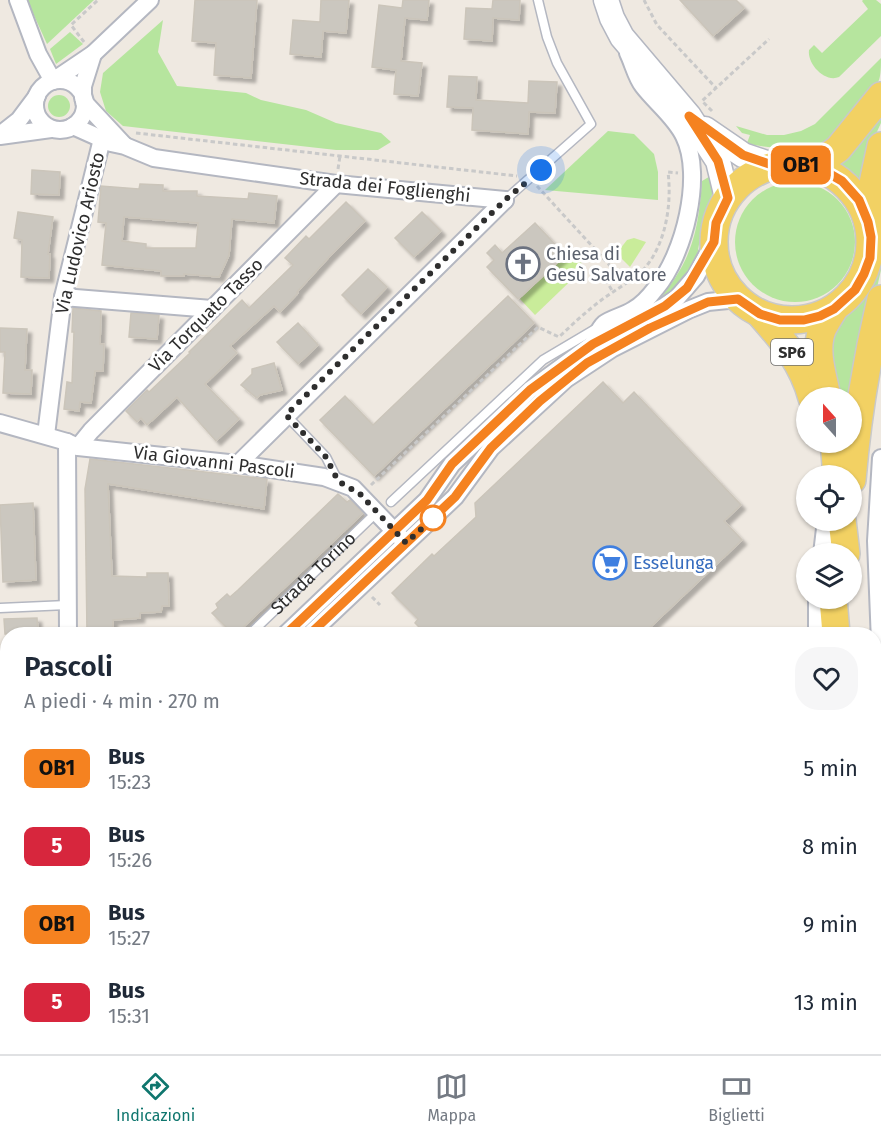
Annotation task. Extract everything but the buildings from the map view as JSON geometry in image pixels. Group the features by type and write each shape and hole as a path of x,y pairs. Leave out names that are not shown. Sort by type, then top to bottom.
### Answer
{"main road":[{"name":"SP6","path":"804,165 828,156 838,149 881,96"},
{"name":"SP6","path":"868,222 874,172 881,146"},
{"name":"SP6","path":"760,314 780,320 804,320 820,316 834,309 855,290 864,274 870,258 871,237 868,222 859,200 842,181 823,170 804,165 775,166 742,182 728,198 716,223 714,242 720,274 726,284 738,299 760,314 795,356 804,371 809,387"},
{"path":"853,465 869,349 881,299"},
{"name":"SP6","path":"825,387 819,351 822,330 834,309"},
{"path":"834,609 835,627"},
{"path":"851,609 852,627"}],"street":[{"path":"18,0 38,54 53,81"},
{"path":"0,136 19,120 42,87 93,54 150,0"},
{"path":"593,344 603,325 633,310 645,301 657,287 670,267 687,226 691,198 690,155 683,134 641,84 606,0"},
{"path":"622,37 689,116 718,161 728,198"},
{"path":"0,136 51,129 64,130 73,126 83,114 83,86 93,54"},
{"name":"Strada dei Foglienghi","path":"53,81 60,80 73,84 78,88 84,100 128,139 154,158 336,184 505,200"},
{"path":"37,95 35,107 38,117 51,129"},
{"path":"689,116 743,155 775,166"},
{"name":"Strada dei Foglienghi","path":"73,126 102,139 128,139"},
{"name":"Via Ludovico Ariosto","path":"46,435 63,297 102,139"},
{"name":"Via Torquato Tasso","path":"73,445 91,431 336,184"},
{"path":"238,464 505,200"},
{"name":"Strada Torino","path":"316,627 400,537 427,500 447,459 530,390 593,344 678,298 696,276 714,242"},
{"path":"63,297 212,309"},
{"name":"Strada Torino","path":"294,627 400,537 455,497 491,448 540,401 573,374 613,348 688,310 708,302 738,299"},
{"name":"Via Giovanni Pascoli","path":"0,423 73,445 306,473 338,481 353,488 400,537"},
{"path":"68,627 73,445"},
{"path":"879,627 876,541 881,458"},
{"path":"817,609 817,627"}],"lane":[{"path":"505,200 591,124 557,63 538,0"},
{"name":"Strada Torino","path":"391,502 447,459 543,360 603,325"},
{"path":"286,415 326,457 338,481"},
{"name":"Strada Torino","path":"257,627 371,506"},
{"path":"0,608 67,605"}],"path":[{"path":"93,54 71,25 98,0"},
{"path":"644,0 657,25 716,88"},
{"path":"717,117 702,101 769,39"},
{"path":"128,139 530,177 614,270 605,279 613,292"},
{"path":"371,506 369,487 538,327 559,337 578,318 644,269 653,255 668,210 669,172 691,173"},
{"path":"370,596 380,605"}],"green space":[{"path":"27,0 94,0 47,44"},
{"path":"863,0 876,0 881,4 881,36 839,77 823,75 811,61 809,50 814,45 822,53 868,9"},
{"path":"163,20 158,52 177,86 246,93 261,100 306,110 336,123 381,133 391,142 378,150 336,150 123,126 106,111 100,92 103,73"},
{"path":"70,32 83,44 56,64 50,49"},
{"path":"881,58 880,78 875,86 845,124 825,143 797,148 755,145 747,143 750,135 742,133 736,126 767,135 784,135 801,131 815,124"},
{"path":"59,95 67,98 70,106 67,114 59,117 51,114 48,106 51,98"},
{"path":"881,113 881,123 874,138 862,186 836,164"},
{"path":"608,131 634,134 654,154 658,172 658,200 545,190"},
{"path":"717,172 714,190 704,215 695,268 672,296 656,304 668,289 691,247 698,217 702,181"},
{"path":"881,174 881,270 854,387 832,387 829,331 862,299 868,286 876,255"},
{"path":"795,182 818,187 837,200 850,219 855,242 850,265 837,284 818,297 795,302 772,297 753,284 740,265 735,242 740,219 753,200 772,187"},
{"path":"634,238 646,242 630,267 622,259 620,249 627,240"},
{"path":"570,252 585,267 535,315 520,299"}],"bus line":[{"name":"OB1","path":"293,627 427,500 452,464 530,390 593,344 665,306 678,298 687,288 714,242 716,223 728,198 718,161 689,116 743,155 775,166 804,165 823,170 842,181 859,200 871,237 870,258 864,274 847,299 820,316 804,320 780,320 760,314 738,299 708,302 650,328 587,363 540,401 491,448 455,497 317,627"}],"place":[{"name":"Chiesa di Gesù Salvatore","path":"523,264"},
{"name":"Esselunga","path":"610,563"}],"route":[{"path":"433,518 439,513 406,543 360,494 338,481 326,457 286,415 505,200 541,170"}]}
